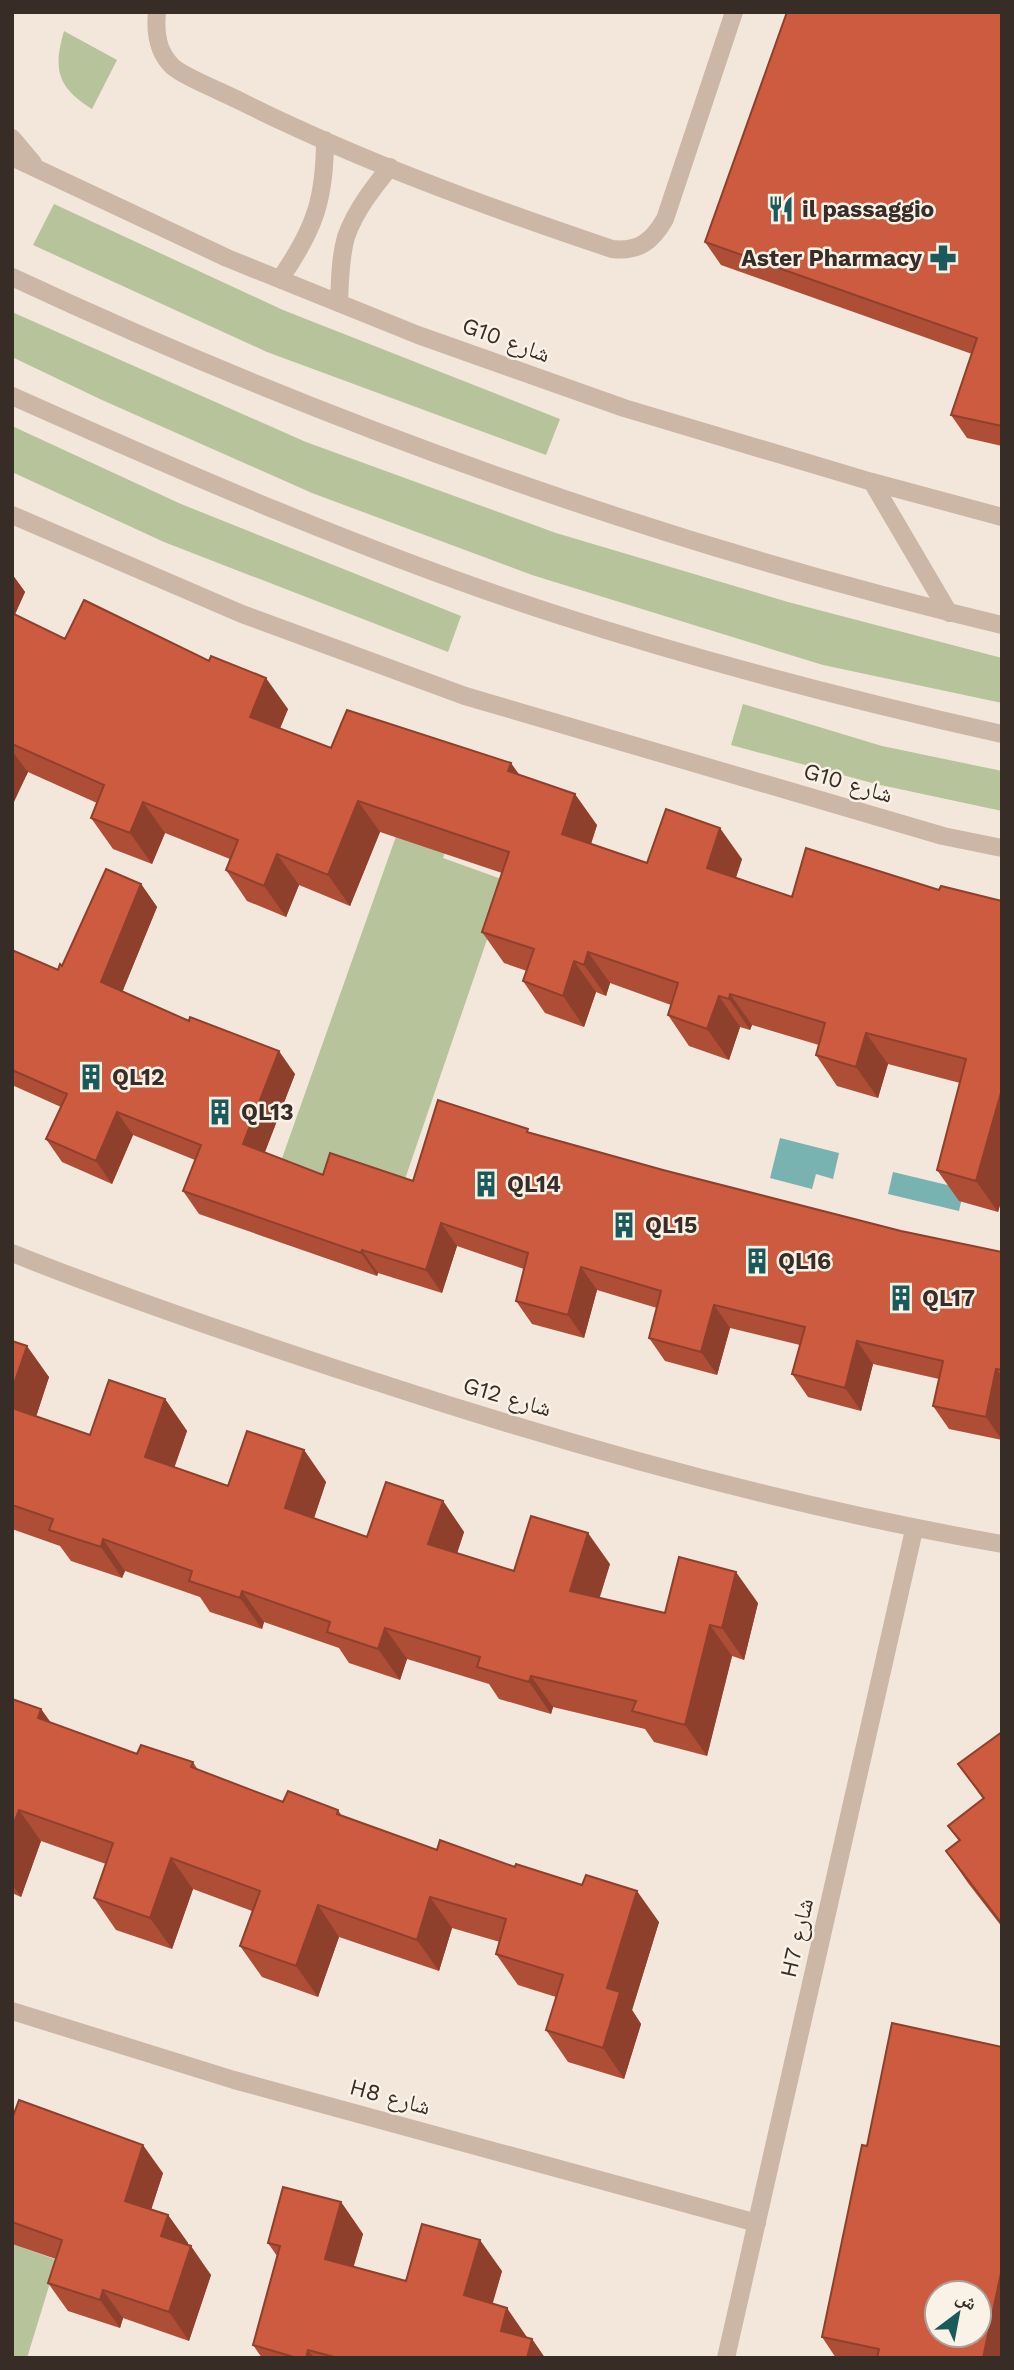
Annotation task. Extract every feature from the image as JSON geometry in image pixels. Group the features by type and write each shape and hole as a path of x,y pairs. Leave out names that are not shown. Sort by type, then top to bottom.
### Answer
{"street":[{"path":"157,12 156,33 161,53 173,68 325,140 390,167 500,211 612,249 636,248 648,242 665,219 734,12"},
{"path":"12,138 40,171"},
{"path":"280,279 299,251 314,221 322,195 325,140"},
{"name":"G10 شارع","path":"12,157 227,258 418,335 624,408 872,482 1002,517"},
{"path":"339,302 341,266 347,236 367,196 390,167"},
{"path":"12,276 119,327 391,437 571,500 773,565 1002,625"},
{"path":"12,396 189,475 337,535 549,612 740,670 868,704 1002,734"},
{"path":"872,482 949,613"},
{"name":"G10 شارع","path":"12,515 242,614 465,696 943,836 1002,848"},
{"name":"G12 شارع","path":"12,1253 253,1342 471,1413 691,1476 914,1530 1002,1544"},
{"name":"H7 شارع","path":"726,2358 914,1530"},
{"name":"H8 شارع","path":"12,2011 222,2077 757,2224"}],"green space":[{"path":"64,31 117,60 92,109 71,93 61,76 59,56"},
{"path":"54,204 283,310 560,419 546,455 267,352 33,245"},
{"path":"12,312 306,442 556,533 788,602 1002,658 1002,703 823,665 532,575 312,493 12,357"},
{"path":"12,426 181,504 461,616 448,652 164,542 12,472"},
{"path":"743,704 882,746 1002,771 1002,811 876,784 731,745"},
{"path":"423,760 471,777 443,858 507,881 402,1188 257,1229"},
{"path":"12,2244 57,2260 27,2358 12,2358"}],"water":[{"path":"780,1138 839,1153 833,1179 816,1174 812,1189 770,1178"},
{"path":"893,1172 964,1189 959,1211 888,1194"}],"building":[{"path":"787,12 1002,12 1002,426 951,415 977,338 705,242"},
{"path":"84,600 209,661 211,656 266,678 250,717 331,748 347,710 511,763 508,771 575,794 562,834 647,863 666,809 720,828 707,868 792,897 806,848 939,890 941,886 1002,901 1002,1089 976,1181 937,1170 966,1059 866,1033 856,1067 816,1055 825,1023 730,994 729,999 719,996 707,1029 668,1015 678,983 588,952 584,965 574,961 563,996 523,981 534,949 482,932 509,852 358,801 328,875 277,854 264,886 226,870 238,840 143,802 130,833 91,818 104,785 12,744 12,613 65,639"},
{"path":"106,869 141,884 101,982 189,1021 190,1017 279,1051 243,1144 323,1175 330,1153 413,1181 438,1100 528,1129 527,1132 663,1170 901,1231 1002,1252 1002,1370 996,1369 986,1417 933,1406 943,1361 857,1341 845,1388 792,1374 805,1327 714,1305 701,1352 649,1338 661,1291 581,1267 568,1315 516,1301 528,1253 441,1223 426,1270 362,1250 361,1253 183,1191 201,1145 117,1112 96,1161 46,1139 67,1094 12,1070 12,950 58,970"},
{"path":"12,1341 27,1346 12,1390"},
{"path":"109,1380 165,1399 145,1457 228,1486 247,1431 304,1450 285,1508 367,1537 386,1482 443,1501 428,1544 514,1571 531,1516 588,1533 570,1591 665,1613 679,1557 736,1572 722,1628 710,1625 685,1725 632,1711 636,1701 531,1676 529,1682 477,1667 480,1657 385,1628 378,1649 327,1632 330,1622 242,1591 240,1598 189,1581 192,1571 103,1539 101,1547 49,1530 53,1519 12,1505 12,1408 90,1435"},
{"path":"12,1699 41,1709 38,1718 137,1754 141,1745 193,1762 191,1767 283,1802 288,1791 338,1810 337,1814 437,1850 440,1840 515,1867 516,1864 582,1885 586,1875 637,1891 607,1988 620,1992 603,2048 546,2030 563,1975 496,1954 506,1919 430,1897 417,1940 318,1905 296,1966 240,1946 260,1891 171,1858 150,1918 94,1898 113,1843 19,1810 12,1828"},
{"path":"1002,1732 1002,1924 946,1851 960,1840 948,1826 984,1798 958,1764"},
{"path":"892,2023 1002,2047 1002,2268 993,2311 993,2279 923,2279 923,2349 985,2349 983,2358 877,2358 879,2349 822,2337 862,2145 867,2146"},
{"path":"19,2100 143,2145 125,2201 168,2215 161,2236 191,2246 169,2312 103,2290 100,2300 48,2283 62,2240 12,2222 12,2119"},
{"path":"283,2187 341,2202 325,2259 406,2281 422,2224 480,2240 464,2295 507,2308 501,2331 532,2339 527,2358 338,2358 308,2350 306,2358 297,2358 253,2345 280,2246 268,2243"}],"place":[{"name":"il passaggio","path":"781,209"},
{"name":"Aster Pharmacy","path":"943,258"},
{"name":"QL12","path":"91,1077"},
{"name":"QL13","path":"220,1112"},
{"name":"QL14","path":"486,1184"},
{"name":"QL15","path":"624,1225"},
{"name":"QL16","path":"757,1261"},
{"name":"QL17","path":"901,1298"}]}
